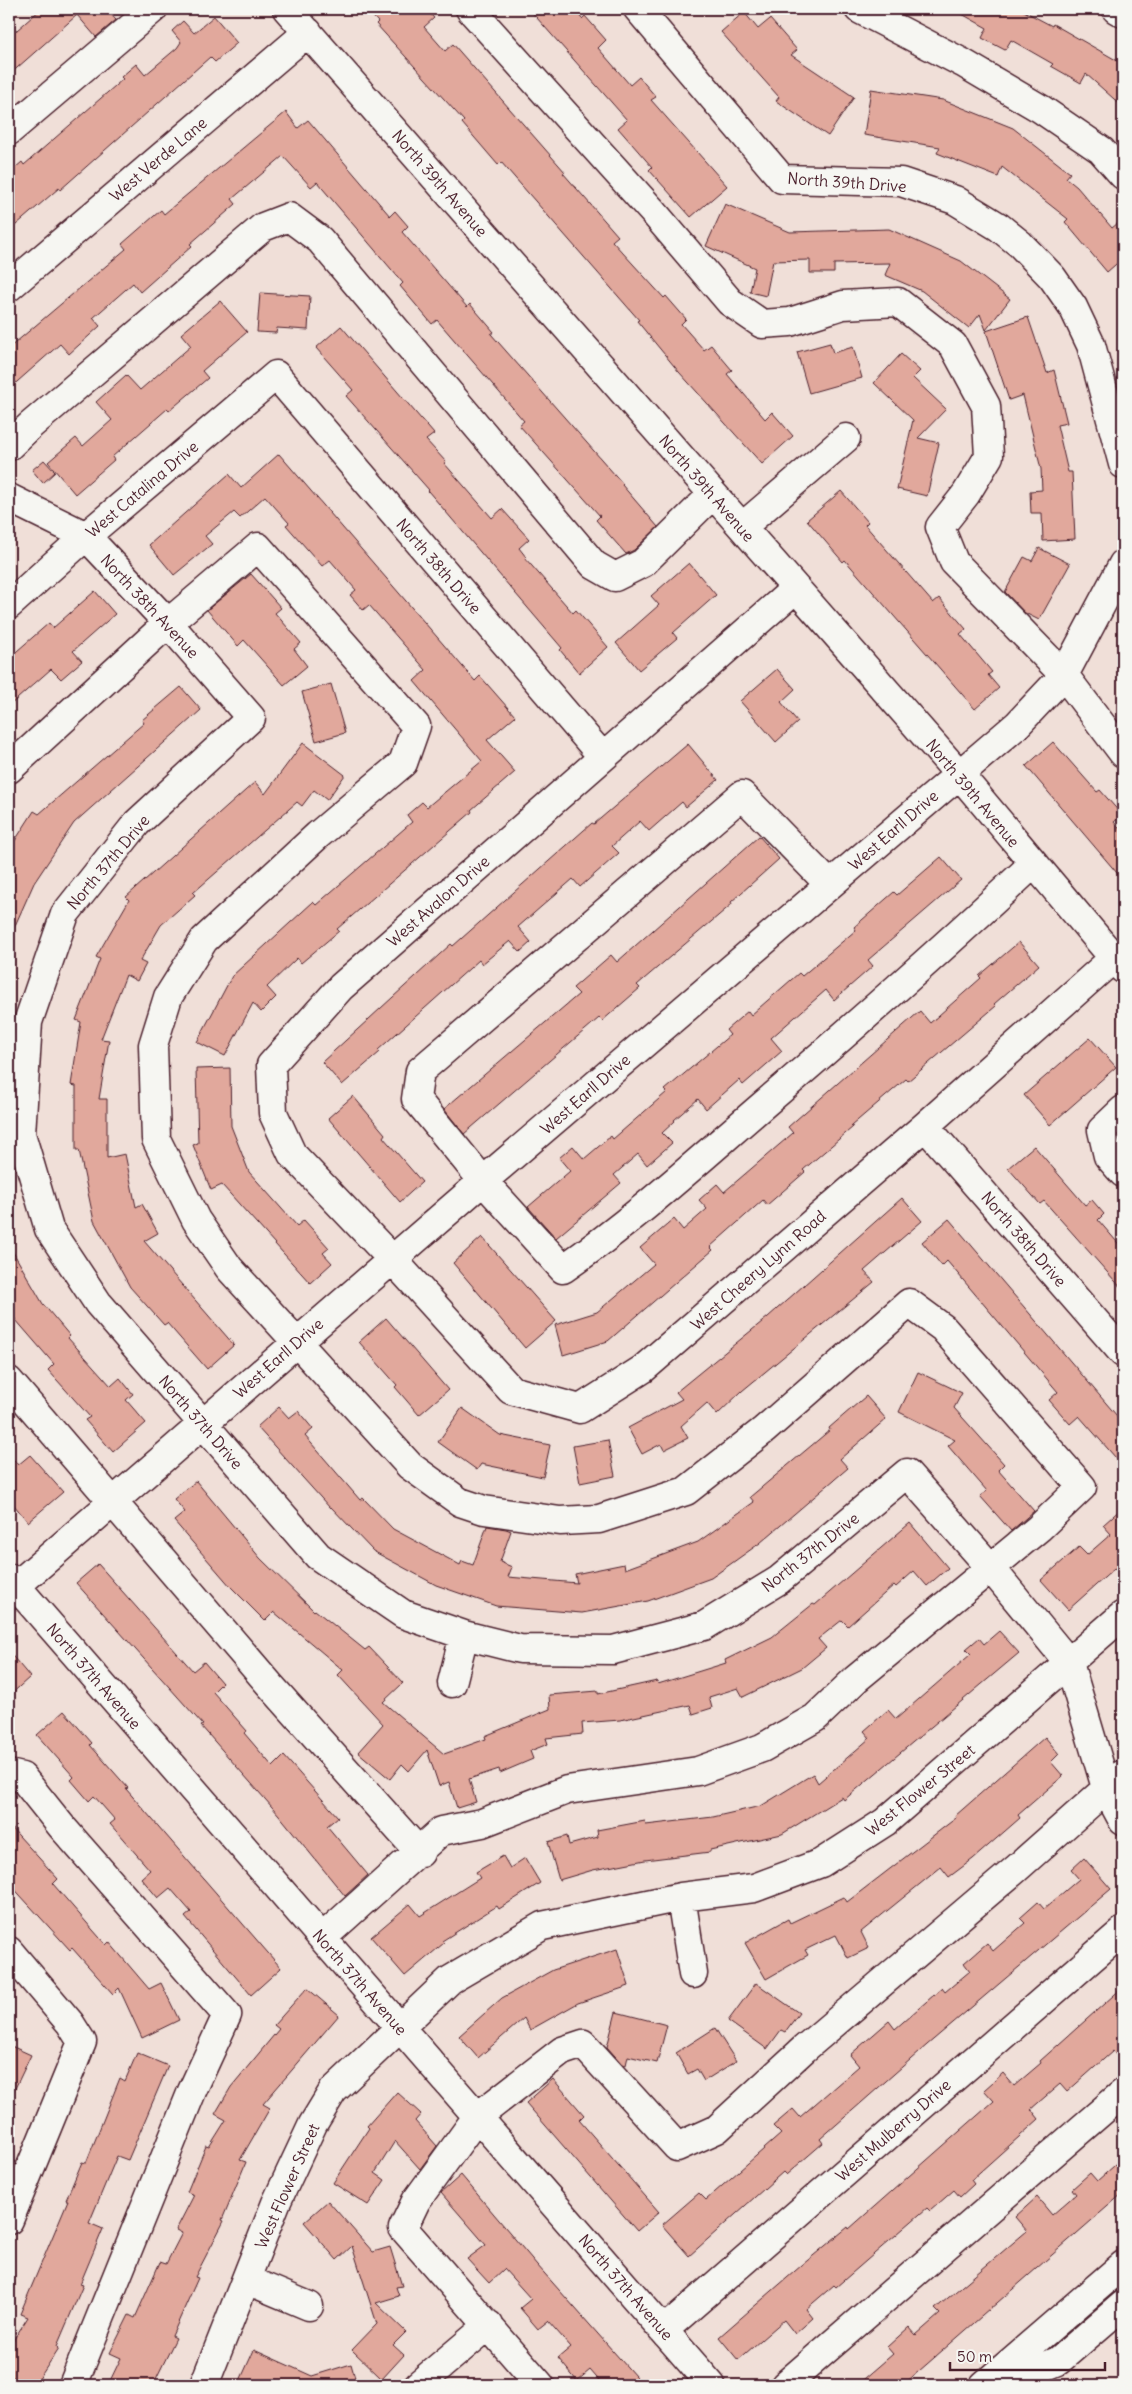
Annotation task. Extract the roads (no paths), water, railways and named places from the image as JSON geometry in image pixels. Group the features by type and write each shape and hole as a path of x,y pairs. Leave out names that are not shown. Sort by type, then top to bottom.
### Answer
{"street":[{"path":"9,131 153,9"},
{"name":"North 39th Avenue","path":"288,9 959,774 1119,964"},
{"path":"470,9 655,214 730,302 762,324 790,322 842,305 898,302 953,345 986,406 989,456 966,494 940,527 954,562 1064,675 1123,753"},
{"name":"North 39th Drive","path":"638,9 782,179 901,182 955,200 1000,227 1020,244 1052,277 1073,307 1091,345 1123,464"},
{"path":"859,9 962,63 1041,109 1101,150 1123,175"},
{"path":"1116,9 1123,12"},
{"name":"West Verde Lane","path":"9,287 308,32"},
{"path":"9,446 30,424 263,227 289,217 320,240 594,565 615,577 643,563 713,494"},
{"name":"West Catalina Drive","path":"9,605 86,536 276,375"},
{"name":"North 38th Drive","path":"276,375 602,756"},
{"path":"742,527 846,438"},
{"name":"North 38th Avenue","path":"9,498 86,536 168,623 251,718"},
{"path":"9,769 168,623 258,547 416,726 402,763 318,835 204,940 168,997 153,1045 156,1139 196,1220 224,1260 410,1466 460,1502 484,1510 560,1521 599,1519 686,1491 764,1430 909,1303 943,1328 1082,1487 1039,1528 856,1679 815,1718 762,1748 698,1771 567,1790 482,1823 441,1831 420,1853 322,1938"},
{"name":"West Earll Drive","path":"11,1585 112,1502 483,1181 1017,725 1064,675 1123,564"},
{"name":"West Avalon Drive","path":"393,1260 292,1154 273,1113 271,1065 341,987 602,756 796,589"},
{"name":"North 37th Drive","path":"251,718 137,823 64,914 28,1022 15,1134 49,1229 98,1303 318,1556 403,1614 464,1635 520,1649 613,1650 704,1626 779,1580 906,1473 990,1568 1069,1663"},
{"path":"829,884 742,795 420,1071 416,1099 483,1181 563,1269 606,1239 710,1151 939,952 1033,864"},
{"name":"West Cheery Lynn Road","path":"393,1260 511,1390 580,1409 643,1369 925,1126 1119,964"},
{"path":"1123,1110 1102,1130 1108,1156 1123,1173"},
{"name":"North 38th Drive","path":"925,1126 1123,1352"},
{"path":"9,1381 270,1685 420,1853"},
{"name":"North 37th Avenue","path":"11,1585 322,1938 711,2385"},
{"name":"West Flower Street","path":"204,2385 294,2161 333,2091 450,1980 542,1926 681,1897 754,1888 821,1863 885,1822 1123,1616"},
{"path":"452,1683 464,1635"},
{"path":"1069,1663 1115,1783 1123,1821"},
{"path":"9,1774 22,1777 62,1827 227,2015 192,2091 73,2385"},
{"path":"540,2385 403,2228 416,2202 477,2116 562,2051 582,2044 677,2147 717,2130 804,2049 1115,1783"},
{"path":"681,1897 693,1974"},
{"name":"West Mulberry Drive","path":"664,2330 1123,1930"},
{"path":"9,1951 70,2023 82,2042 9,2220"},
{"path":"785,2385 1123,2093"},
{"path":"984,2385 1123,2265"},
{"path":"247,2280 309,2306"},
{"path":"1001,2385 1058,2361 1123,2305"},
{"path":"418,2385 489,2325"}]}
